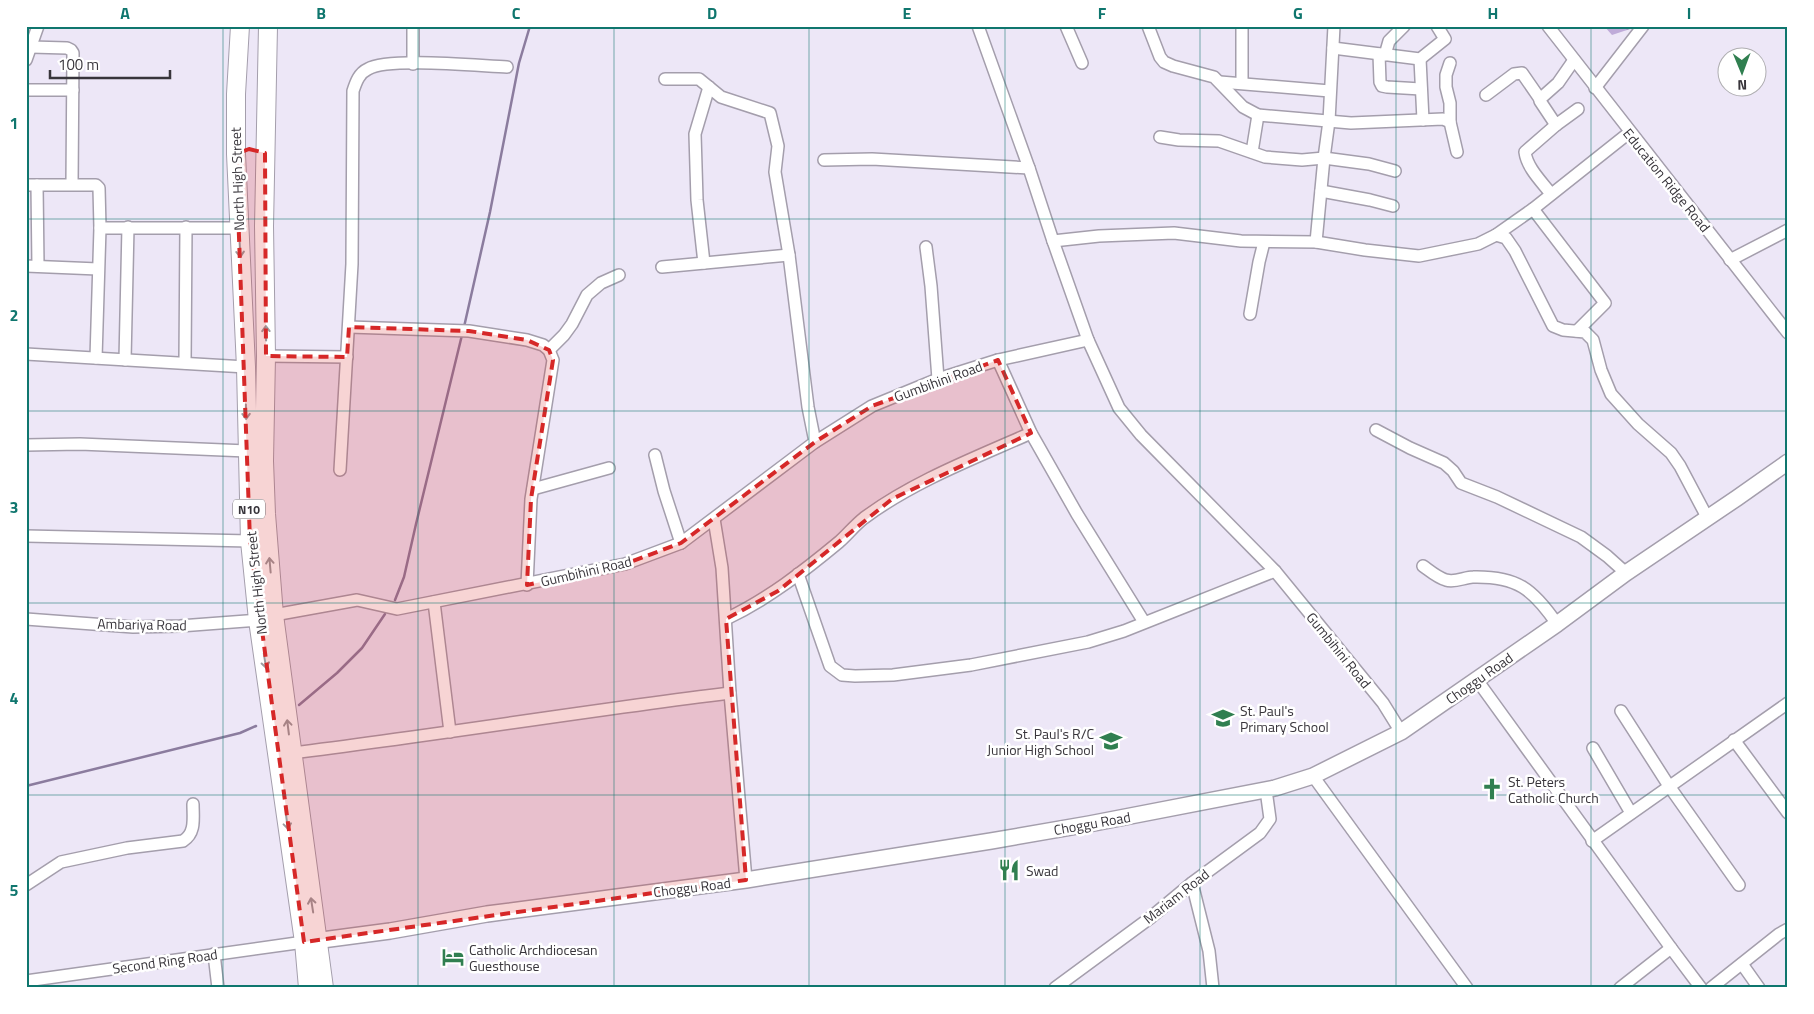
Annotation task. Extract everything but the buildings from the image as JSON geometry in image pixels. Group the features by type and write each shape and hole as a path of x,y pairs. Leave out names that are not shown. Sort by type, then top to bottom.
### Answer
{"highway":[{"name":"North High Street","path":"240,26 236,94 236,154 246,367 250,541 292,753 311,941 308,988"},
{"name":"North High Street","path":"268,26 265,93 264,226 266,618 311,941 324,988"},
{"path":"236,94 252,98 265,93"},
{"path":"236,154 241,150 249,149 265,153"}],"main road":[{"name":"Choggu Road","path":"311,941 390,931 487,914 746,880 1089,824 1266,790 1313,776 1401,732 1557,624 1626,572 1788,462"}],"street":[{"path":"26,60 38,26"},
{"path":"413,26 413,64"},
{"name":"Gumbihini Road","path":"978,26 1088,340 1119,408 1141,435 1274,571 1383,703 1401,732"},
{"path":"1066,26 1082,63"},
{"path":"1148,26 1160,57 1164,62 1214,77 1243,107 1258,115 1351,123 1444,119 1450,122"},
{"path":"1316,242 1329,121 1334,26"},
{"path":"1404,26 1389,41 1382,54 1380,82 1382,86 1387,87 1421,89"},
{"path":"1333,48 1420,59 1445,40 1437,26"},
{"name":"Education Ridge Road","path":"1548,26 1788,333"},
{"path":"1596,88 1643,26"},
{"path":"1242,27 1242,83"},
{"path":"30,47 71,50 74,53 72,184"},
{"path":"1420,59 1423,120"},
{"path":"1540,99 1558,83 1574,60"},
{"path":"340,470 352,264 353,91 358,77 368,68 389,63 507,67"},
{"path":"1450,64 1446,75 1446,87 1450,103 1450,122 1457,152"},
{"path":"1486,95 1514,74 1522,73 1556,125"},
{"path":"665,79 699,79 721,97 770,113 778,146 775,172 789,255 808,407 815,442"},
{"path":"1220,82 1330,91"},
{"path":"704,263 697,200 696,134 709,87"},
{"path":"26,90 73,90"},
{"path":"1551,194 1530,168 1525,152 1578,109"},
{"path":"1252,152 1258,115"},
{"path":"1053,240 1174,233 1264,242 1316,242 1418,256 1478,244 1496,235 1630,132"},
{"path":"1160,137 1179,140 1218,141 1265,157 1302,160 1324,158 1369,164 1395,171"},
{"path":"824,160 872,159 1029,168"},
{"path":"96,358 100,228 99,188 96,185 32,185 32,266 98,269"},
{"path":"1321,191 1393,206"},
{"path":"1532,209 1605,303 1577,331"},
{"path":"125,360 128,227"},
{"path":"185,363 186,227"},
{"path":"100,228 238,228"},
{"path":"1730,260 1788,230"},
{"path":"1496,235 1506,238 1515,251 1553,326 1563,330 1585,332 1594,340 1601,370 1611,394 1638,424 1670,452 1680,466 1708,517"},
{"path":"1250,314 1264,242"},
{"path":"926,247 938,379"},
{"path":"662,267 789,255"},
{"path":"549,350 572,324 587,295 601,283 619,275"},
{"path":"349,327 469,330 527,340 544,345 549,350 553,360 533,489 527,584"},
{"name":"Gumbihini Road","path":"266,618 357,600 397,609 625,564 681,543 815,442 872,406 938,379 998,360 1088,340"},
{"path":"26,354 246,367"},
{"path":"266,356 347,357"},
{"path":"998,360 1031,434 1077,514 1144,622"},
{"path":"1376,430 1444,463 1453,471 1461,483 1497,496 1581,537 1626,572"},
{"path":"726,619 750,608 778,591 863,519 892,499 940,474 1031,434"},
{"path":"26,445 80,444 247,451"},
{"path":"655,455 664,491 681,543"},
{"path":"533,489 609,468"},
{"path":"714,519 722,568 730,693 746,880"},
{"path":"26,536 250,541"},
{"path":"1423,566 1444,580 1450,581 1465,577 1490,577 1523,587 1542,603 1557,624"},
{"path":"798,574 830,666 842,675 855,676 893,674 971,665 1088,642 1124,631 1274,571"},
{"path":"434,602 450,732"},
{"name":"Ambariya Road","path":"26,620 133,626 180,626 266,618"},
{"path":"1477,680 1592,841 1701,988"},
{"path":"292,753 730,693"},
{"path":"1592,841 1788,703"},
{"path":"1621,710 1669,786 1739,886"},
{"path":"1734,740 1788,813"},
{"path":"1592,748 1631,813"},
{"path":"1313,776 1467,988"},
{"name":"Mariam Road","path":"1055,988 1260,833 1270,819 1266,790"},
{"path":"26,885 61,862 127,848 183,841 189,837 193,829 193,804"},
{"path":"1192,883 1209,951 1213,988"},
{"path":"1711,988 1779,934 1788,929"},
{"name":"Second Ring Road","path":"26,980 59,982 214,954 311,941"},
{"path":"1620,988 1671,948"},
{"path":"214,954 218,988"},
{"path":"1742,964 1760,988"}],"highlighted area":[{"path":"249,149 265,153 266,356 347,357 349,327 469,331 527,340 549,350 553,360 531,499 527,585 625,564 681,543 815,442 872,406 998,360 1031,433 892,499 778,591 726,619 746,880 304,942 250,541 236,154"}],"green space":[{"path":"1604,26 1639,26 1612,35"}],"waterway":[{"path":"464,327 490,212 519,63 530,26"},
{"path":"395,600 404,577 462,335"},
{"path":"299,705 337,673 362,648 385,614"},
{"path":"26,786 240,733 256,726"}],"place":[{"name":"St. Paul's Primary School","path":"1223,718"},
{"name":"St. Paul's R/C Junior High School","path":"1111,741"},
{"name":"St. Peters Catholic Church","path":"1492,789"},
{"name":"Swad","path":"1009,870"},
{"name":"Catholic Archdiocesan Guesthouse","path":"453,957"}]}
